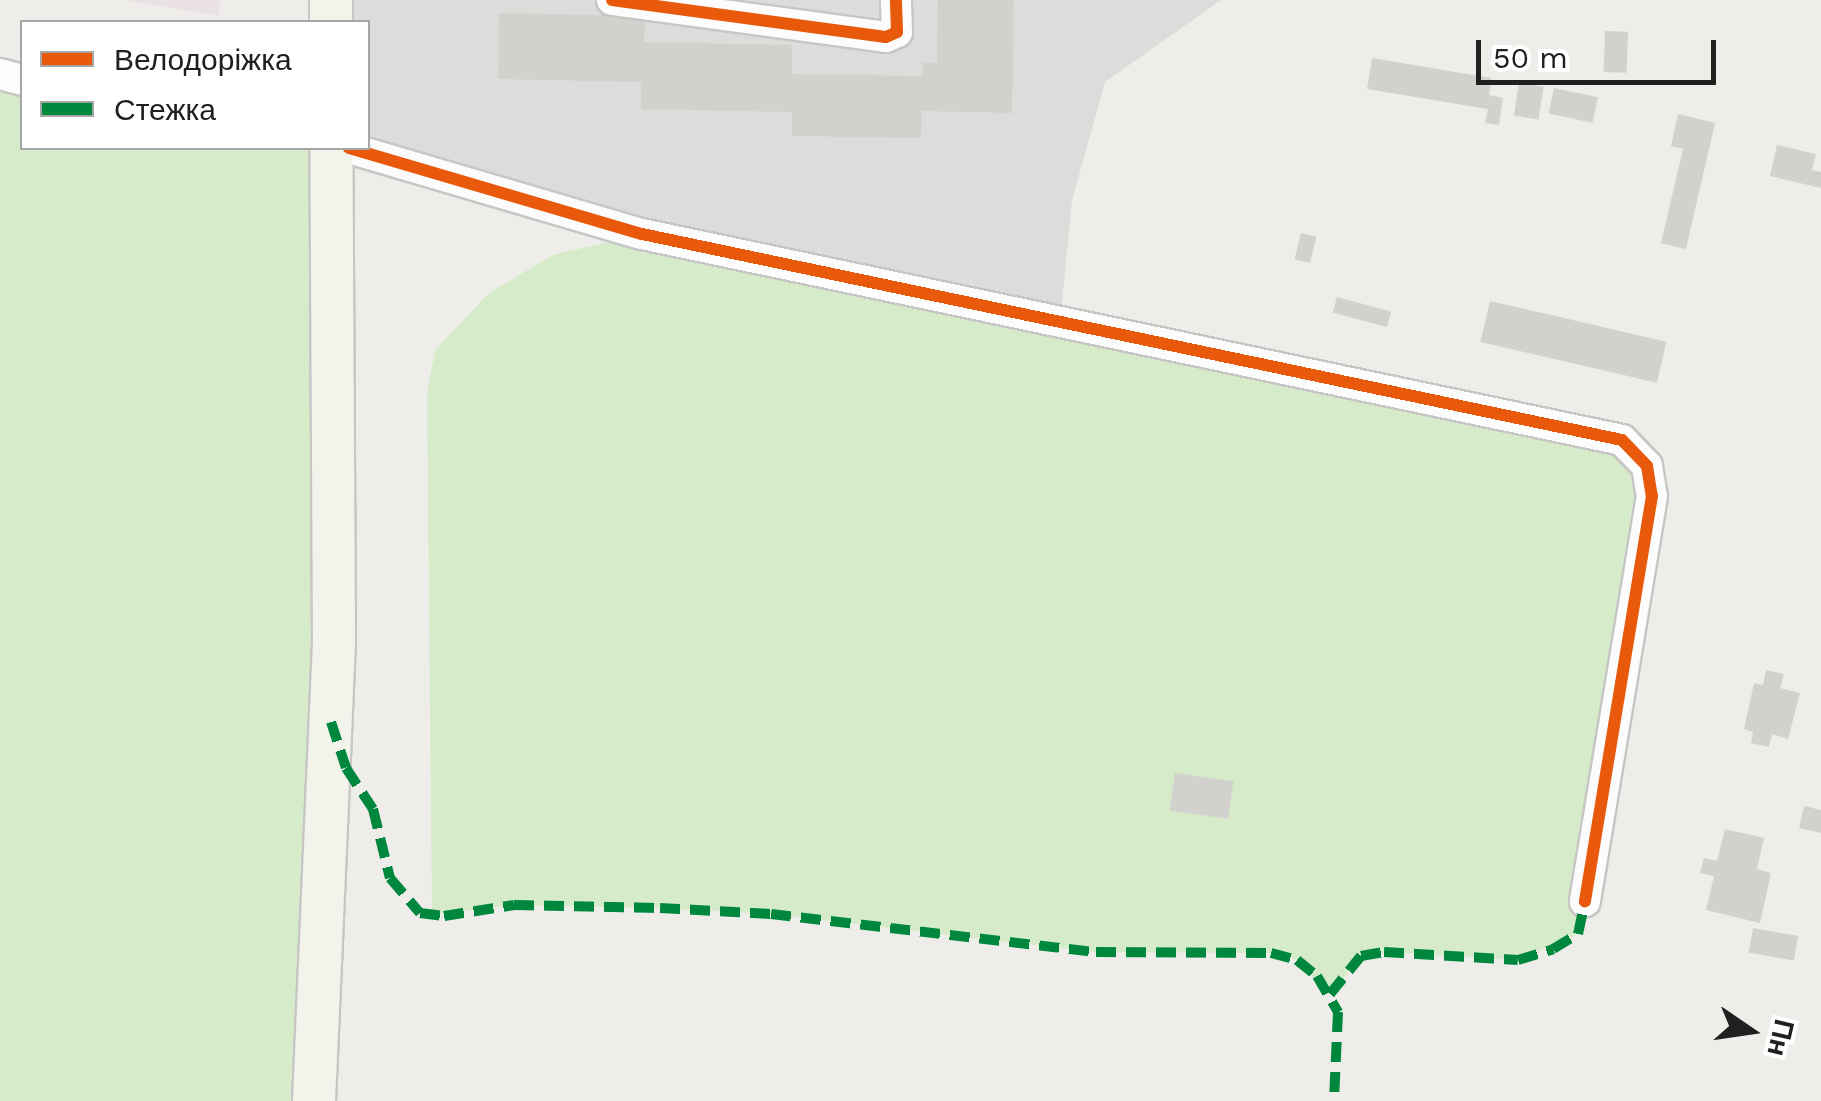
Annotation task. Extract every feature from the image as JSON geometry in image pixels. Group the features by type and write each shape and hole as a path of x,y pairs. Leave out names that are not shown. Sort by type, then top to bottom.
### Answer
{"main road":[{"path":"314,1101 334,641 331,150"}],"street":[{"path":"612,0 886,37 897,32 896,0"},
{"path":"356,150 642,234 1622,440 1647,466 1652,496 1586,902"}],"shaded area":[{"path":"123,0 220,0 219,16"},
{"path":"331,0 1221,0 1105,82 1072,200 1060,324 642,234 370,149 370,20 331,20"}],"green space":[{"path":"0,74 20,79 20,150 331,150 314,1101 0,1101"},
{"path":"642,234 1552,425 1647,466 1578,934 1518,960 1384,952 1361,957 1330,994 1297,960 1271,953 1096,952 771,914 660,908 514,905 432,915 427,391 436,349 489,293 553,255"}],"building":[{"path":"938,0 1014,0 1012,113 922,111 921,138 792,136 792,112 641,109 641,82 498,79 499,13 645,16 644,42 792,45 792,74 923,76 923,63 937,63"},
{"path":"1605,31 1628,32 1627,73 1604,72"},
{"path":"1372,58 1491,78 1489,95 1503,98 1499,125 1485,123 1488,109 1367,89"},
{"path":"1519,83 1544,87 1539,120 1514,116"},
{"path":"1554,88 1598,97 1593,123 1549,113"},
{"path":"1678,114 1715,123 1686,249 1661,243 1683,149 1671,146"},
{"path":"1777,145 1816,154 1812,170 1821,172 1821,188 1770,176"},
{"path":"1301,233 1317,237 1310,263 1294,259"},
{"path":"1337,297 1391,311 1387,327 1333,312"},
{"path":"1490,301 1666,342 1657,383 1481,342"},
{"path":"1766,670 1784,674 1780,688 1800,693 1788,739 1772,734 1769,747 1751,743 1753,732 1744,729 1754,683 1763,685"},
{"path":"1175,773 1233,781 1228,819 1170,811"},
{"path":"1804,806 1821,810 1821,833 1799,828"},
{"path":"1725,829 1764,838 1757,869 1771,873 1760,923 1706,910 1714,876 1700,873 1704,858 1717,861"},
{"path":"1753,928 1798,936 1794,961 1749,953"}],"marked path":[{"path":"331,722 346,768 373,809 390,878 420,913 444,916 514,905 660,908 771,914 1096,952 1271,953 1297,960 1317,976 1338,1012 1334,1101"},
{"path":"1330,994 1361,956 1384,952 1518,960 1553,949 1578,934 1585,902"}],"cycle path":[{"path":"612,0 886,37 897,32 896,0"},
{"path":"356,150 642,234 1622,440 1647,466 1652,496 1585,902"}]}
